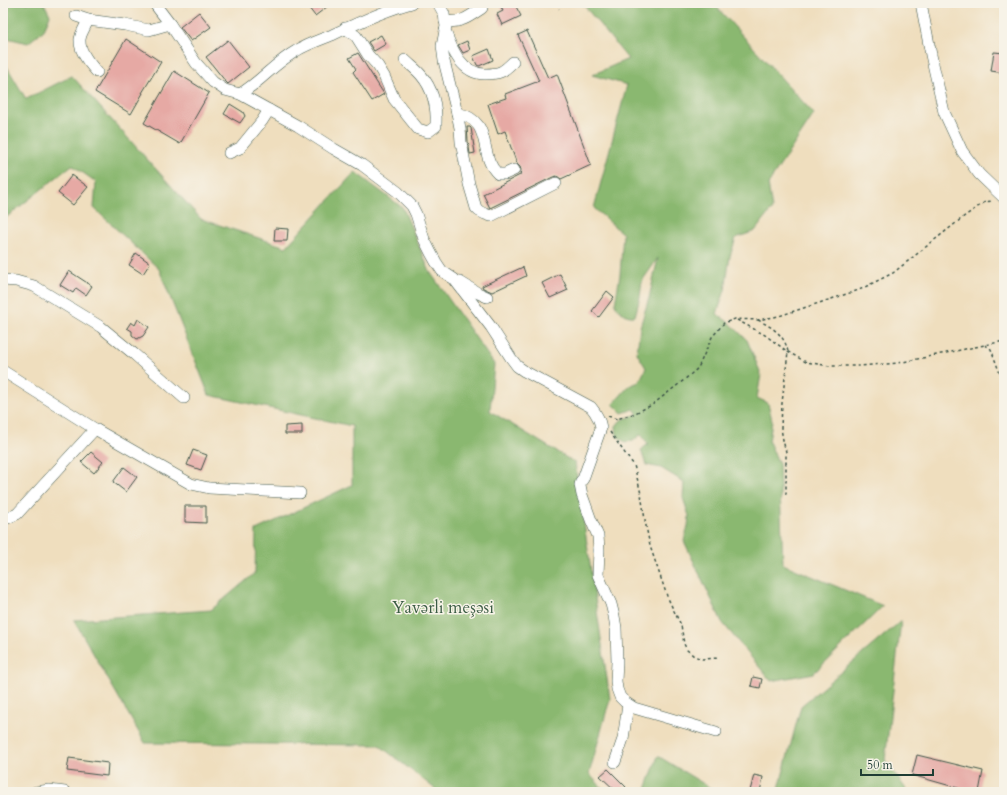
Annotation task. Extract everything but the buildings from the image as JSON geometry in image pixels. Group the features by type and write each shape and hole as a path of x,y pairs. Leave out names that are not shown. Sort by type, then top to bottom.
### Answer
{"street":[{"path":"154,3 196,63 213,82 225,90 240,94 298,126 362,165 402,196 412,206 424,239 431,254 442,271 487,297"},
{"path":"240,94 295,51 345,28 412,3"},
{"path":"438,3 444,14 449,42 464,66 480,74 495,74 503,71 513,62"},
{"path":"921,3 944,112 962,151 1000,199"},
{"path":"445,26 467,18 482,8"},
{"path":"76,16 88,20 150,30 170,24"},
{"path":"88,20 81,35 81,48 88,62 97,72"},
{"path":"445,26 442,46 444,61 457,113 469,184 476,208 479,211 491,216 556,183"},
{"path":"345,28 356,36 368,55 378,66 394,99 418,129 428,132 436,126 436,102 430,87 421,75 405,60"},
{"path":"229,153 240,148 269,110"},
{"path":"457,113 462,114 472,120 480,127 488,158 495,172 498,174 505,174 514,170"},
{"path":"454,279 492,328 517,366 591,407 601,423 601,428 580,486 598,536 600,550 598,575 611,604 614,616 617,645 616,681 620,697 634,708 716,732"},
{"path":"3,280 16,281 34,286 101,327 184,398"},
{"path":"3,371 95,430 191,484 209,488 300,493"},
{"path":"3,520 17,514 95,430"},
{"path":"615,762 623,739 628,704"},
{"path":"36,792 49,790 66,792"}],"path":[{"path":"557,3 559,9"},
{"path":"607,416 618,419 633,414 652,405 684,380 698,368 712,337 724,323 735,319 758,320 779,316 859,290 894,274 966,215 985,202 1000,199"},
{"path":"735,319 765,335 788,352 806,362 821,366 860,366 898,363 1004,341"},
{"path":"758,320 775,330 787,344 788,352 782,404 781,428 786,452 786,495"},
{"path":"985,345 991,349 1004,388"},
{"path":"608,428 634,465 641,494 650,546 667,596 681,625 684,644 687,650 694,656 702,659 719,658"}],"green space":[{"path":"3,3 44,3 50,15 44,30 28,43 3,37"},
{"path":"582,3 713,3 814,114 768,184 772,209 755,231 736,238 730,256 725,290 717,314 731,324 747,340 761,374 757,398 768,403 772,420 769,442 779,464 783,564 883,606 814,673 771,681 722,622 684,541 689,516 683,498 684,482 661,468 646,465 641,450 648,444 641,434 633,441 625,442 617,436 616,426 621,420 638,414 634,409 622,413 613,404 629,386 639,382 646,368 637,353 640,327 649,298 658,258 642,281 635,316 628,316 615,304 620,275 623,234 594,208 627,85 592,75 628,59"},
{"name":"Yavərli meşəsi","path":"3,60 26,99 72,76 201,219 286,247 355,172 403,208 430,272 494,364 490,411 575,463 610,699 589,774 606,792 439,792 379,745 145,743 74,620 211,610 255,573 256,530 352,485 352,426 209,395 159,269 94,208 96,182 72,165 3,220"},
{"path":"901,621 885,760 908,792 778,792 801,706"},
{"path":"658,756 717,792 645,792"}]}
